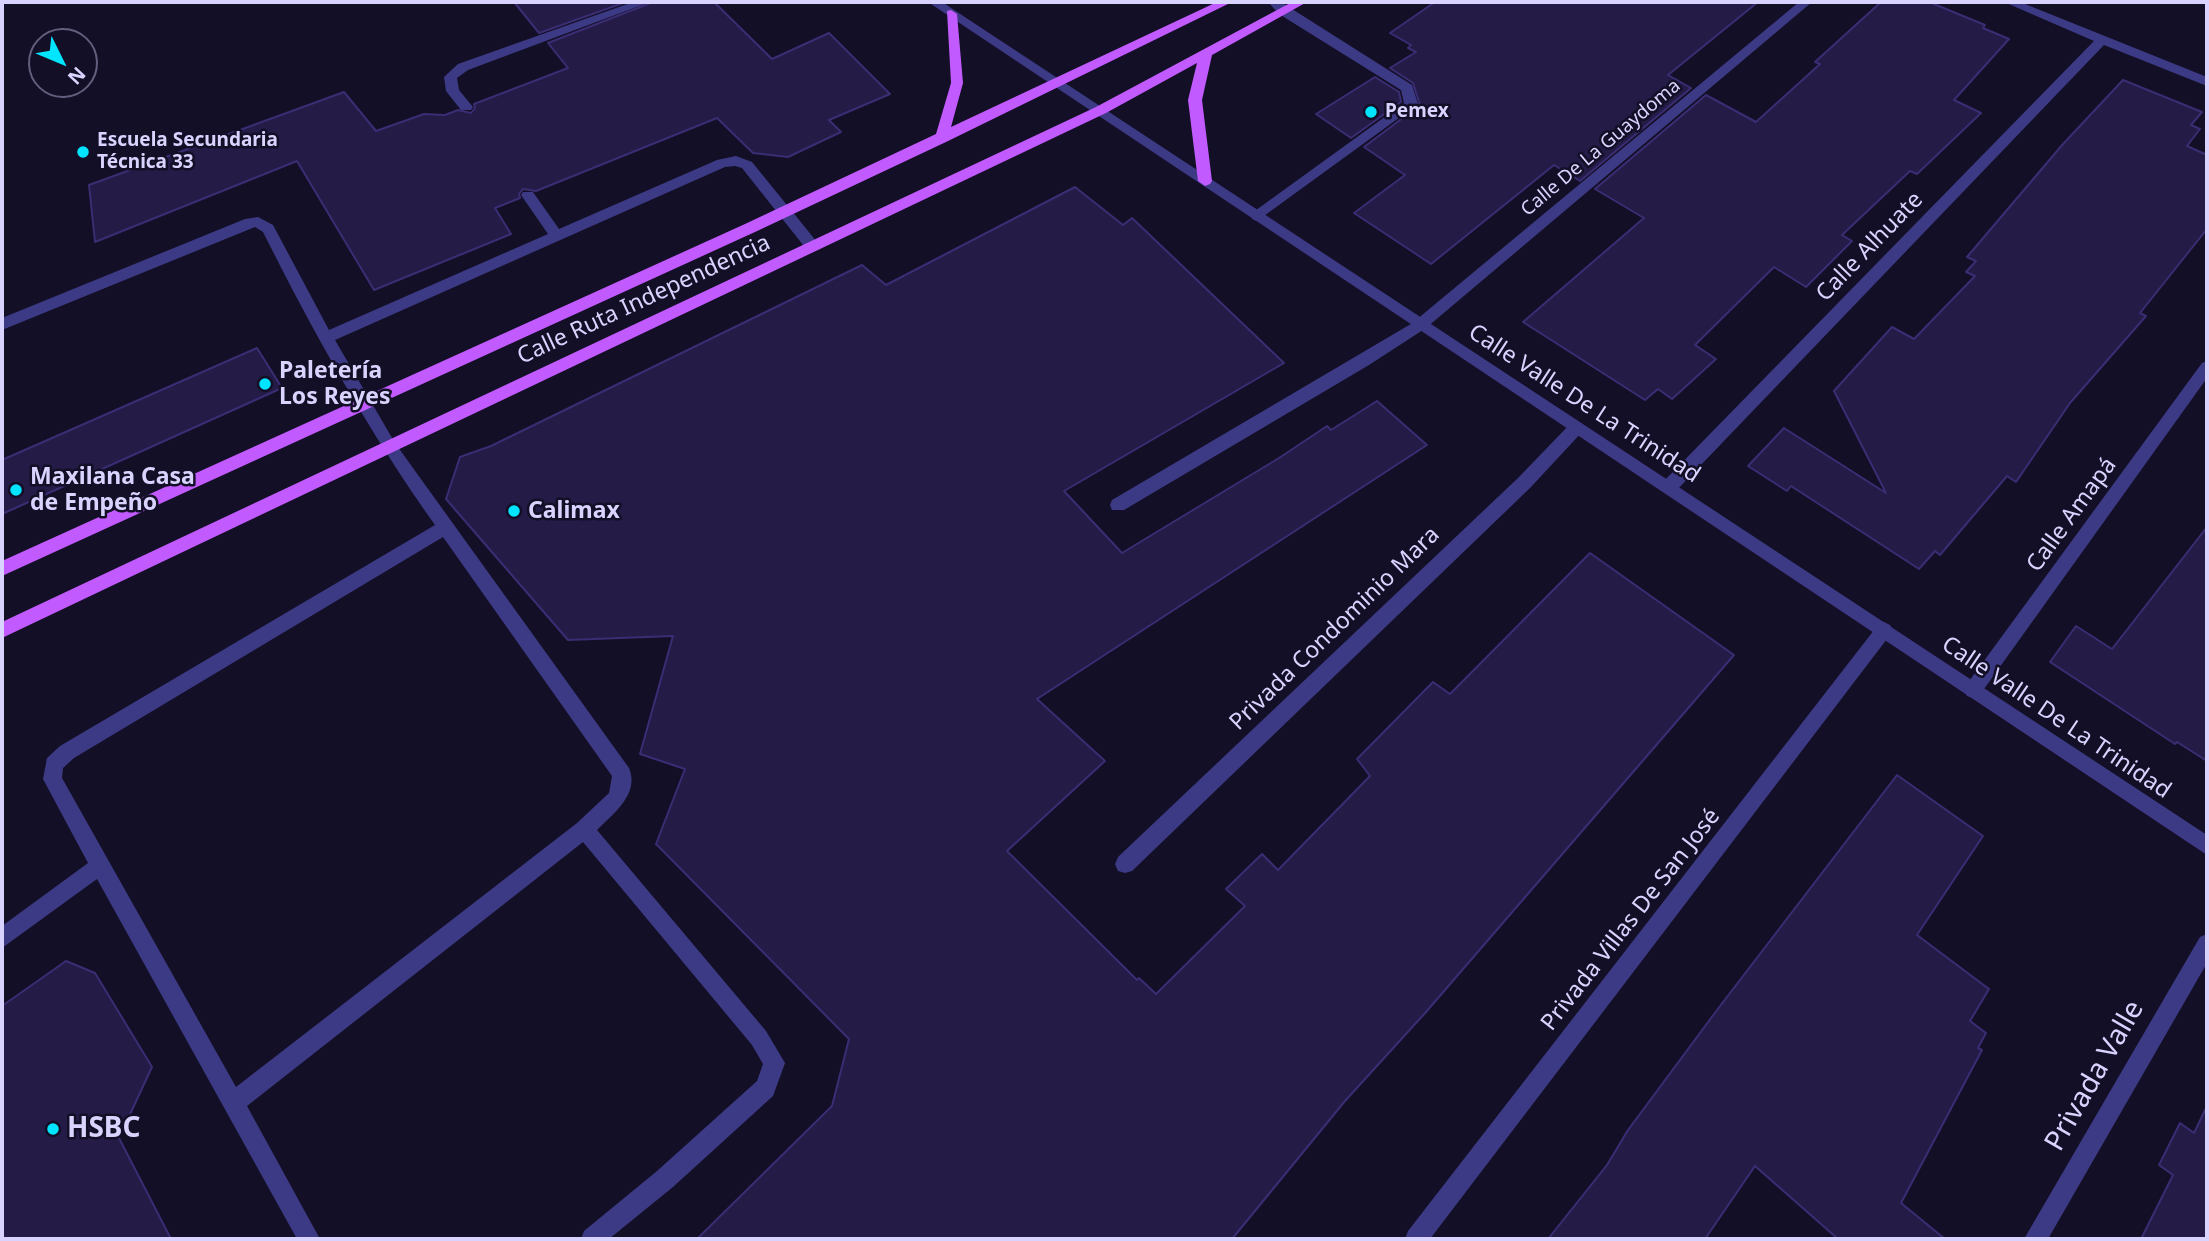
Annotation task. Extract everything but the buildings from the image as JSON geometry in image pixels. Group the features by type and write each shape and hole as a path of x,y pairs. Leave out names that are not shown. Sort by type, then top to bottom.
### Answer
{"main road":[{"name":"Calle Ruta Independencia","path":"2,569 786,211 1226,2"},
{"name":"Calle Ruta Independencia","path":"2,630 1101,110 1206,54 1279,7 1301,2"},
{"path":"941,139 957,83 951,14"},
{"path":"1205,181 1195,100 1206,54"}],"street":[{"path":"466,107 453,91 450,77 463,67 644,2"},
{"name":"Calle Valle De La Trinidad","path":"934,2 1101,110 2207,846"},
{"name":"Calle De La Guaydoma","path":"1118,505 1364,361 1421,324 1806,2"},
{"path":"2010,2 2207,82"},
{"path":"1257,216 1411,104 1407,88 1279,7"},
{"name":"Calle Alhuate","path":"1669,487 2103,39"},
{"path":"327,337 722,163 736,161 747,165 812,246"},
{"path":"528,195 557,236"},
{"path":"2,324 250,222 258,222 268,229 300,292 389,447 444,528 622,774 618,797 584,829 233,1103"},
{"name":"Calle Amapá","path":"1973,690 2207,367"},
{"name":"Privada Condominio Mara","path":"1125,864 1524,483 1577,427"},
{"path":"309,1239 52,779 54,764 67,752 444,528"},
{"name":"Privada Villas De San José","path":"1416,1239 1884,630"},
{"path":"584,829 759,1038 774,1063 765,1088 666,1179 592,1239"},
{"path":"2,938 102,865"},
{"name":"Privada Valle","path":"2035,1239 2207,944"}],"place":[{"name":"Pemex","path":"1371,112"},
{"name":"Escuela Secundaria Técnica 33","path":"83,152"},
{"name":"Paletería Los Reyes","path":"265,384"},
{"name":"Maxilana Casa de Empeño","path":"16,490"},
{"name":"Calimax","path":"514,511"},
{"name":"HSBC","path":"53,1129"}]}
